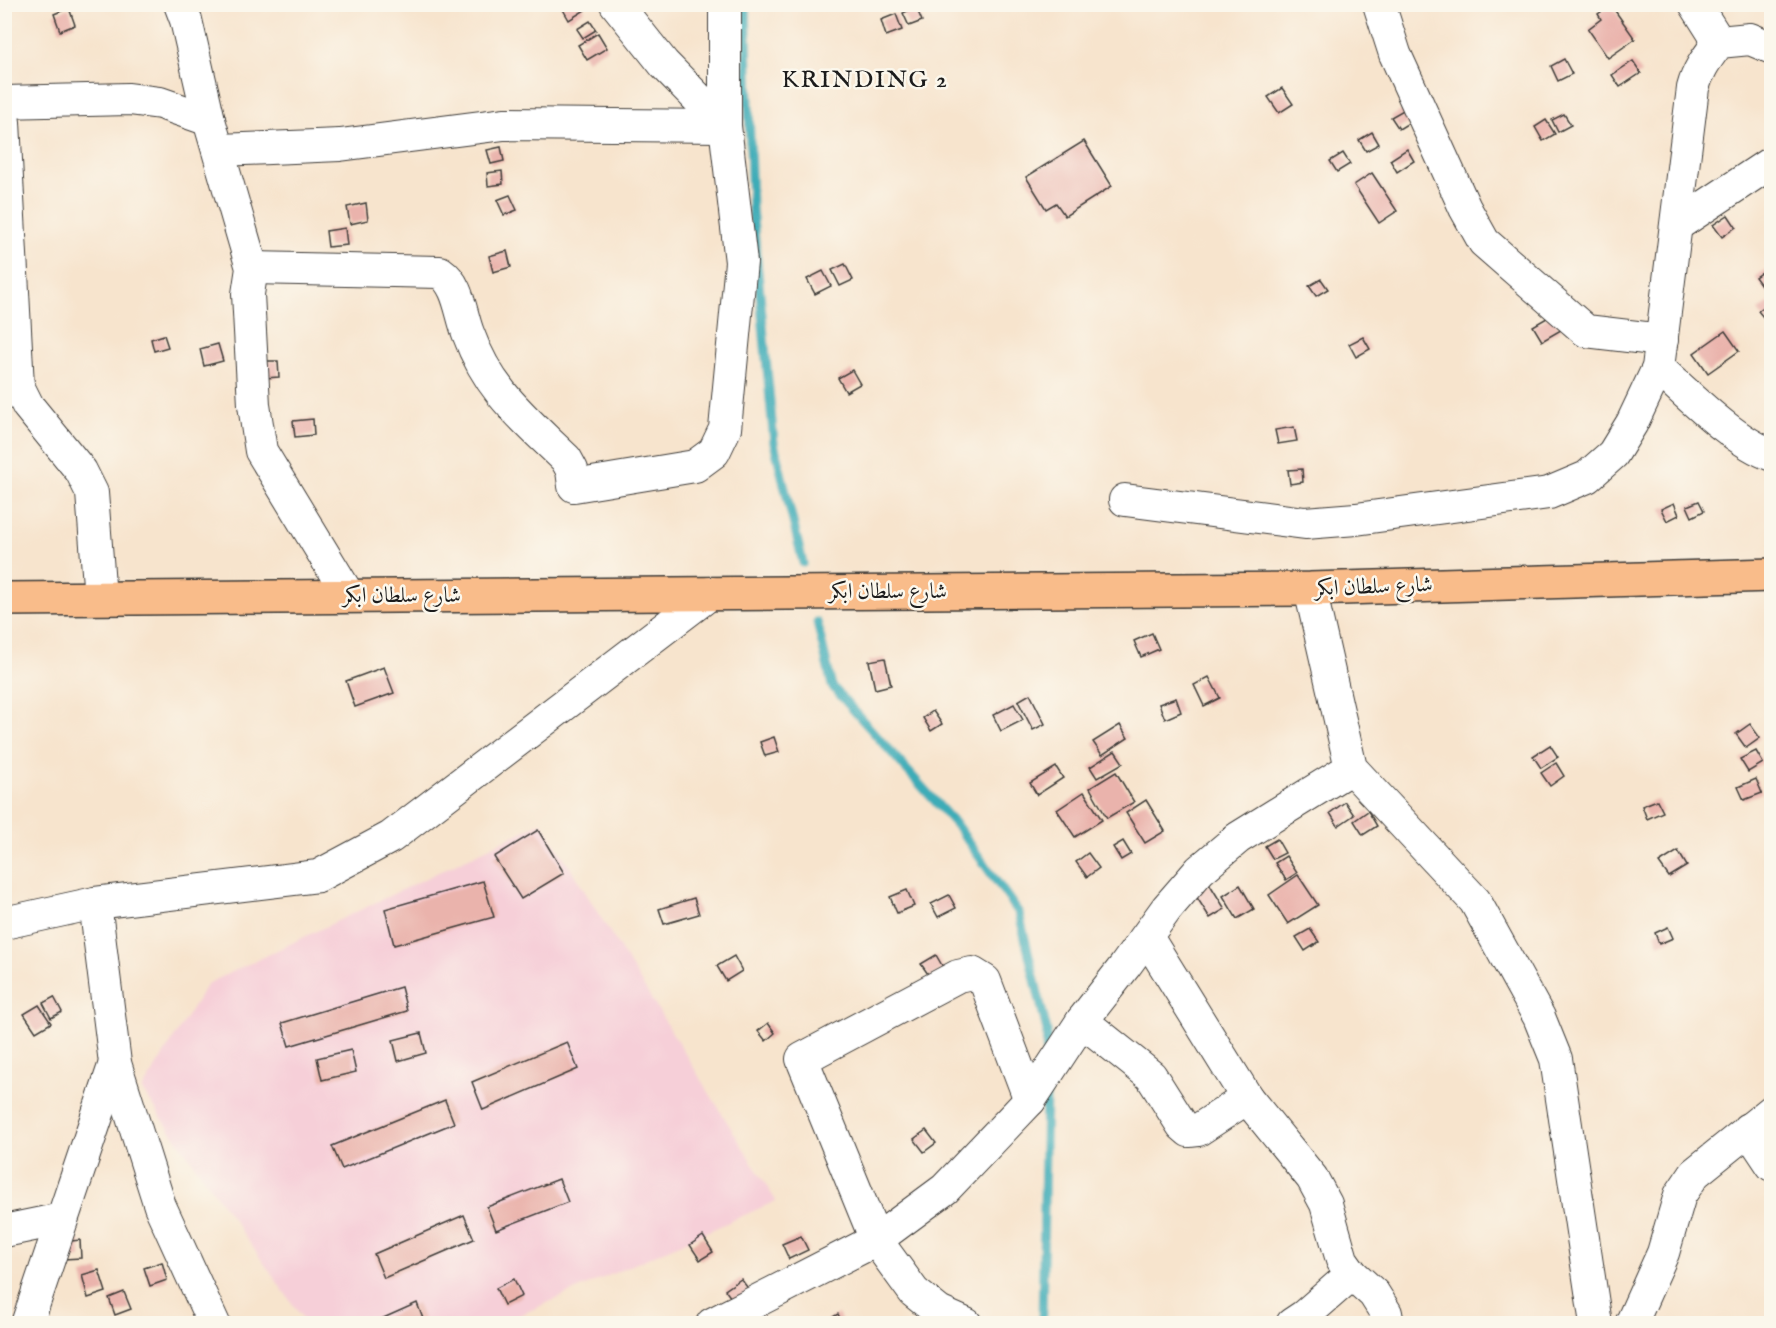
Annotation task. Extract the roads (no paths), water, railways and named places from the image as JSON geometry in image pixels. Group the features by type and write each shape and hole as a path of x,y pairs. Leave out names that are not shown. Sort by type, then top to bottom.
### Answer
{"highway":[{"name":"شارع سلطان ابكر","path":"4,598 1310,588 1772,574"}],"street":[{"path":"180,4 186,20 209,120 252,268 248,294 254,405 261,451 349,596"},
{"path":"615,4 664,64 725,126"},
{"path":"252,268 440,272 449,279 454,290 468,334 486,374 506,401 566,459 572,470 574,486 695,466 714,452 725,429 741,262 725,126 725,4"},
{"path":"1379,4 1395,54 1465,208 1484,242 1586,331 1660,354 1740,439 1772,455"},
{"path":"1695,4 1719,42"},
{"path":"1125,500 1305,523 1356,519 1549,493 1587,477 1613,454 1632,423 1660,354 1693,88 1701,66 1719,42 1750,39 1772,48"},
{"path":"4,102 129,99 160,104 209,120"},
{"path":"4,122 18,386 28,406 81,471 92,493 100,598"},
{"path":"219,150 340,145 504,124 725,126"},
{"path":"1677,225 1772,162"},
{"path":"1310,588 1351,768 1475,901 1539,1017 1556,1059 1596,1323"},
{"path":"4,923 95,903 318,876 391,837 711,593"},
{"path":"713,1323 876,1240 945,1189 1030,1100 1082,1021 1167,908 1200,870 1238,838 1351,768"},
{"path":"95,903 115,1063 160,1206 214,1323"},
{"path":"1147,937 1247,1098 1312,1178 1326,1204 1342,1260 1352,1274 1374,1294 1386,1313 1388,1323"},
{"path":"966,1323 939,1312 914,1292 876,1240 802,1059 958,976 972,973 985,981 1030,1100"},
{"path":"1082,1021 1151,1076 1182,1125 1189,1131 1198,1130 1247,1098"},
{"path":"27,1323 115,1063"},
{"path":"1631,1323 1663,1253 1680,1195 1695,1173 1760,1120 1772,1165"},
{"path":"4,1231 62,1219"},
{"path":"1292,1323 1304,1316 1352,1274"}],"waterway":[{"path":"746,4 752,208 774,443 803,563"},
{"path":"817,622 832,686 958,827 1019,913 1047,1031 1046,1058"},
{"path":"1042,1324 1046,1092"}],"district":[{"name":"KRINDING 2","path":"865,80"}]}
